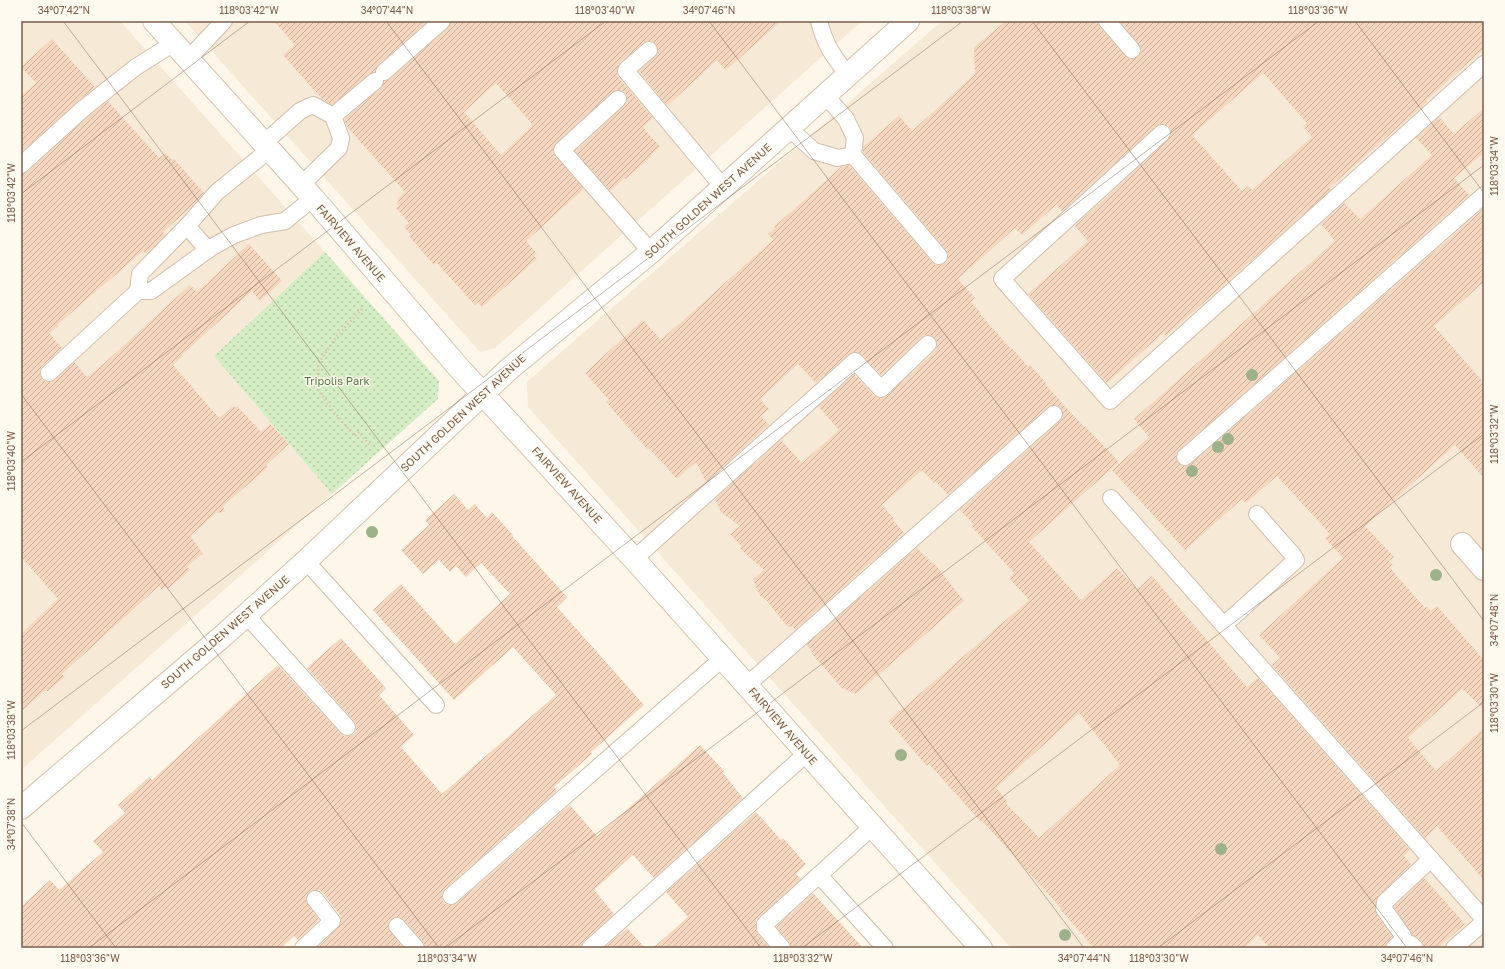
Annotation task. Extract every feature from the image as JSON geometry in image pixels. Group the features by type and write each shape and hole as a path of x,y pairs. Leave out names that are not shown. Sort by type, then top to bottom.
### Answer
{"street":[{"name":"FAIRVIEW AVENUE","path":"154,21 307,192 459,368 723,658 980,948"},
{"name":"SOUTH GOLDEN WEST AVENUE","path":"21,808 246,615 306,561 482,393 651,252 908,21"},
{"path":"1462,544 1484,568"}],"lane":[{"path":"188,59 224,21"},
{"path":"333,116 380,77 442,21"},
{"path":"819,21 822,34 828,48 848,75"},
{"path":"1107,21 1132,50"},
{"path":"21,165 84,108 136,67 174,43"},
{"path":"649,50 626,71 723,187"},
{"path":"1162,133 1002,279 1110,401 1484,64"},
{"path":"825,96 846,119 855,138 853,155 940,256"},
{"path":"618,99 562,150 651,252"},
{"path":"49,373 138,291 140,274 187,226 217,192 266,146 300,111 313,105 333,116 340,138 339,148 285,220 261,225 234,235 208,250 151,291 138,291"},
{"path":"789,128 814,151 838,158 853,155"},
{"path":"1184,457 1484,195"},
{"path":"187,226 208,250"},
{"path":"634,559 855,361 881,389 928,344"},
{"path":"747,685 1054,414"},
{"path":"1111,498 1484,920 1454,948"},
{"path":"1224,625 1296,560 1257,514"},
{"path":"306,561 436,705"},
{"path":"246,615 348,728"},
{"path":"451,896 723,658"},
{"path":"590,948 806,753"},
{"path":"782,948 765,928 765,924 872,827"},
{"path":"1397,946 1403,936 1384,909 1385,902 1431,859"},
{"path":"819,875 885,948"},
{"path":"303,948 332,921 315,899"},
{"path":"398,926 416,948"},
{"path":"1397,946 1411,944 1415,948"}],"path":[{"path":"362,310 336,337 318,364 319,391 333,411 355,436 359,432 371,447"}],"shaded area":[{"path":"21,21 120,21 325,252 214,356 332,494 21,770"},
{"path":"185,21 862,21 495,348 480,352"},
{"path":"942,21 1484,21 1484,948 1011,948 528,407 527,382"}],"green space":[{"name":"Tripolis Park","path":"325,252 439,381 438,399 332,494 214,356"}],"building":[{"path":"274,21 428,21 378,65 375,72 369,74 332,105 322,99 283,55 295,45"},
{"path":"451,21 781,21 726,70 717,60 667,106 639,71 658,53 656,44 652,41 643,43 621,62 617,72 618,77 653,118 643,127 660,147 626,179 625,178 610,191 575,151 627,102 625,92 616,90 612,92 553,147 555,156 584,189 526,241 537,254 534,256 537,259 482,307 478,302 475,305 436,262 434,265 409,236 411,234 404,227 409,223 396,208 399,206 397,203 399,201 397,199 405,192 348,128 344,119 381,88 384,81 390,79 448,28","holes":["496,83 533,125 501,155 464,112"]},
{"path":"1006,21 1098,21 1100,27 1125,56 1129,59 1133,59 1138,57 1141,53 1141,48 1120,21 1484,21 1484,49 1426,100 1427,102 1329,188 1331,190 1166,336 1163,333 1107,383 1028,294 1088,241 1075,226 1168,140 1171,136 1169,126 1160,124 1156,126 1062,211 1056,205 1022,235 1015,228 958,279 975,298 971,302 981,313 980,314 1028,367 1030,365 1084,427 1085,426 1119,462 1029,542 1081,600 1117,568 1137,589 1152,576 1247,687 1258,678 1410,850 1404,856 1411,864 1379,895 1376,901 1376,914 1392,937 1385,944 1385,948 1270,948 1258,935 1244,948 1094,948 1060,909 1061,908 983,822 982,823 929,764 927,766 888,721 1029,600 1009,578 1014,573 972,527 974,525 960,510 1060,421 1063,417 1061,407 1053,405 1048,407 948,495 922,470 882,505 904,533 795,630 793,627 787,626 766,600 760,596 753,579 764,570 740,549 742,547 730,534 740,526 721,512 715,499 781,440 802,463 839,430 818,406 854,374 874,396 884,398 935,351 937,342 935,338 930,335 925,335 922,337 881,375 862,355 857,352 849,354 816,383 798,364 760,399 769,409 761,416 769,425 706,482 696,462 677,479 649,448 647,449 606,402 609,400 585,373 643,320 661,340 773,240 768,234 775,228 774,227 841,167 849,165 932,262 936,265 945,263 948,259 946,250 863,152 863,147 899,116 912,131 975,74 974,47","holes":["1263,73 1307,123 1303,126 1312,137 1252,190 1248,186 1242,191 1192,135","1079,713 1120,765 1039,838 1006,803 1007,801 996,788"]},
{"path":"52,39 95,87 21,152 21,96 36,83 21,67"},
{"path":"108,101 159,158 166,153 172,160 174,159 204,193 163,232 165,235 155,246 145,254 143,251 49,333 62,348 42,366 40,375 42,379 46,382 51,382 74,362 87,377 99,368 190,285 197,292 249,244 282,281 260,301 252,291 173,365 219,418 233,406 236,408 237,406 261,432 270,424 289,444 266,465 268,467 223,506 225,512 216,513 190,536 203,553 187,567 190,570 168,589 165,586 162,590 159,586 62,674 65,677 48,691 44,691 21,712 21,634 58,599 21,557 21,174 27,172 90,115"},
{"path":"1484,108 1484,153 1454,178 1469,195 1179,450 1176,454 1176,458 1178,463 1182,466 1191,464 1482,210 1484,213 1484,282 1434,326 1484,383 1484,478 1455,445 1365,526 1394,557 1389,561 1393,565 1390,568 1425,608 1427,607 1431,611 1437,606 1484,660 1484,709 1462,689 1408,738 1436,771 1484,728 1484,880 1437,826 1425,838 1272,665 1280,658 1259,635 1343,558 1325,538 1330,534 1277,476 1246,503 1242,499 1185,550 1112,470 1149,437 1134,419 1335,241 1321,224 1344,203 1360,219 1432,155 1416,138 1439,117 1454,134"},
{"path":"454,494 468,510 475,504 487,518 492,512 513,535 512,536 567,597 557,607 644,705 554,787 557,791 445,889 442,893 444,903 452,905 457,903 570,805 597,836 700,745 724,771 723,773 743,798 654,878 633,855 594,890 614,914 584,941 581,948 425,948 423,942 404,920 400,917 396,917 391,919 388,923 388,928 403,948 317,948 338,928 341,920 340,915 323,893 319,890 314,890 310,891 306,895 306,901 319,920 298,940 294,936 281,948 21,948 21,907 50,880 59,890 103,852 93,841 125,813 118,805 149,777 152,780 278,665 340,733 344,736 354,734 356,725 354,721 307,668 341,638 386,688 379,695 414,735 401,747 442,794 556,695 513,647 454,700 373,610 401,584 455,644 510,594 481,563 466,577 456,566 450,572 439,560 423,574 401,550 429,525 425,520"},
{"path":"917,548 932,563 933,562 964,601 856,694 842,688 815,658 807,644"},
{"path":"756,812 781,840 783,838 806,864 796,874 801,879 756,920 758,934 770,948 653,948 688,917 666,892"},
{"path":"1424,878 1465,924 1438,948 1424,948 1422,942 1412,935 1394,907"},
{"path":"813,893 863,948 791,948 789,942 776,927"},
{"path":"627,928 645,948 604,948"}]}
